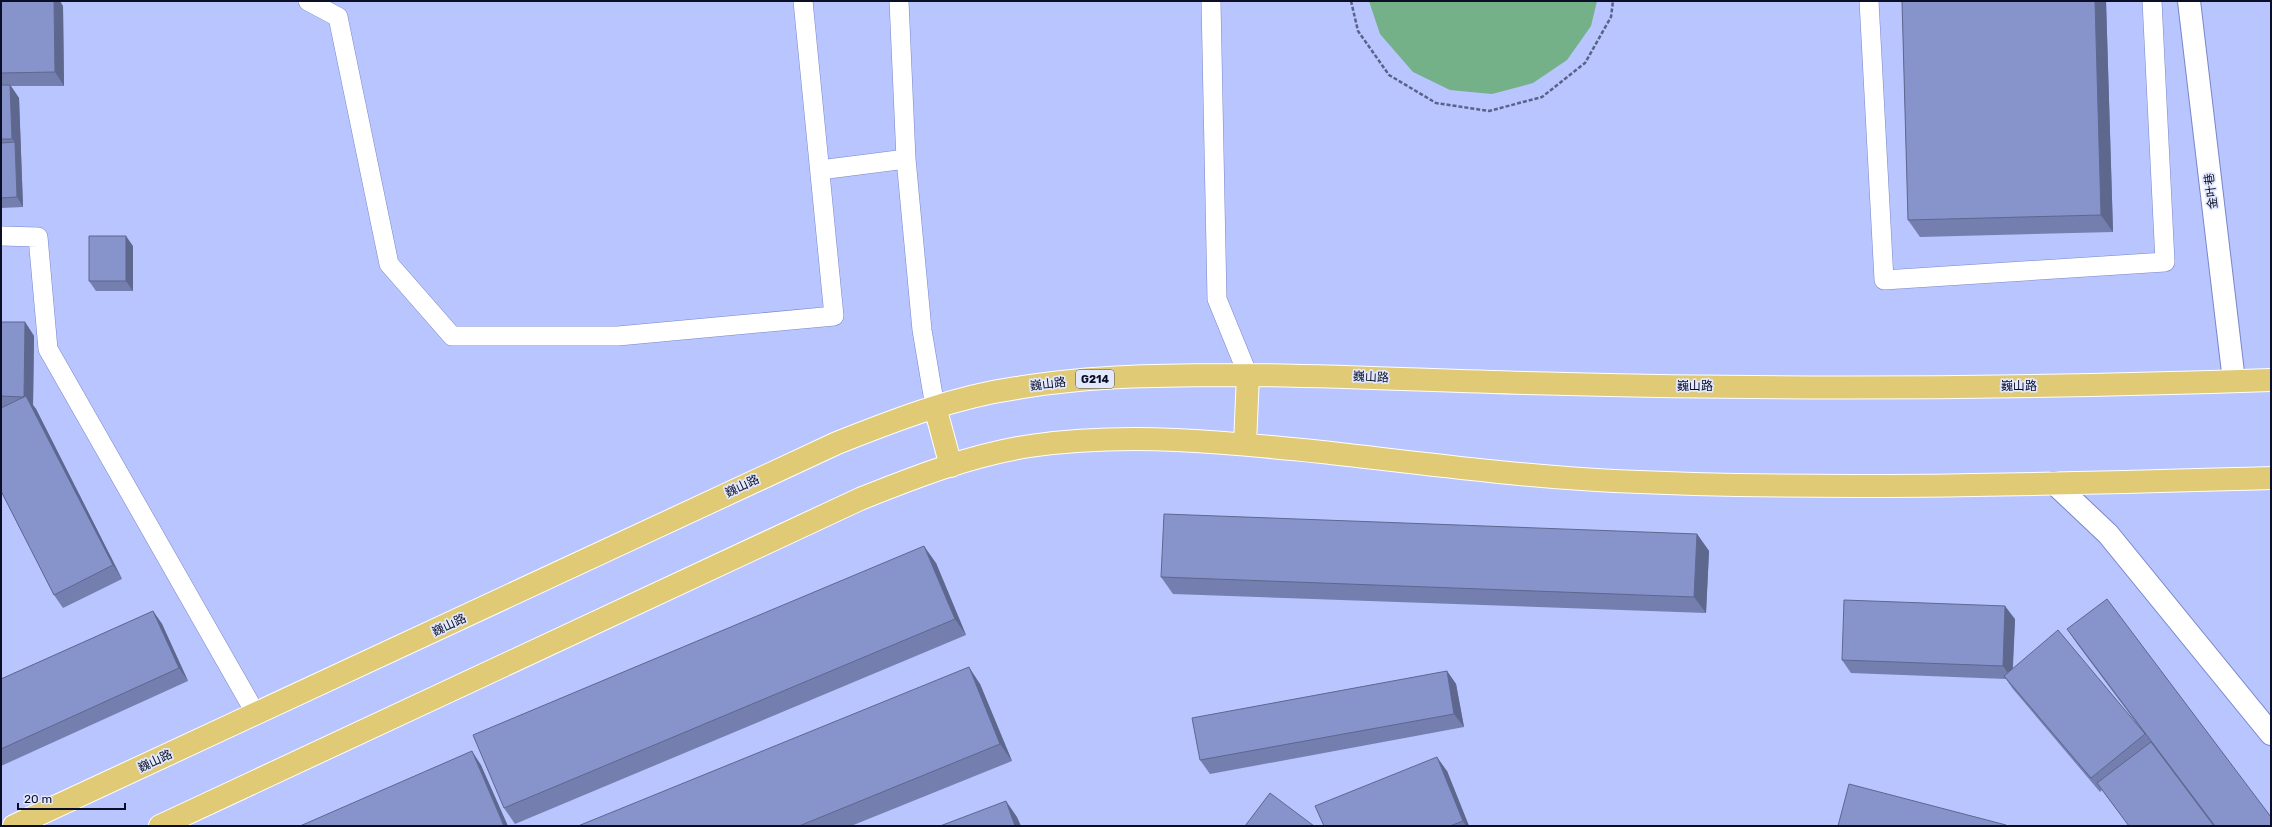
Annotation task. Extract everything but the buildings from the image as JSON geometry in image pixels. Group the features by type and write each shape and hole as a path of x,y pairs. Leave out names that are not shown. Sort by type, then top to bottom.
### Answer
{"highway":[{"name":"巍山路","path":"14,826 782,467 865,432 935,407 1015,388 1067,381 1123,376 1248,375 1681,386 1974,386 2271,380"},
{"path":"1244,444 1248,375"},
{"path":"935,407 951,466"},
{"path":"160,826 801,525 913,478 994,453 1074,441 1164,439 1244,444 1493,471 1611,480 1872,485 2271,478"}],"street":[{"name":"金叶巷","path":"2189,1 2234,381"},
{"path":"2054,483 2108,534 2271,734"}],"lane":[{"path":"308,1 338,17 389,264 452,336 618,336 834,316 803,1"},
{"path":"899,1 906,159 922,330 935,407"},
{"path":"1211,1 1217,299 1248,375"},
{"path":"1869,1 1884,280 2165,262 2152,1"},
{"path":"820,170 906,159"},
{"path":"1,236 38,237 48,349 256,714"}],"path":[{"path":"1351,1 1358,31 1389,75 1436,103 1489,111 1542,97 1585,63 1611,17 1613,1"}],"shaded area":[{"path":"1369,1 1597,1 1591,26 1567,60 1533,83 1492,94 1450,90 1413,72 1380,34"}]}
